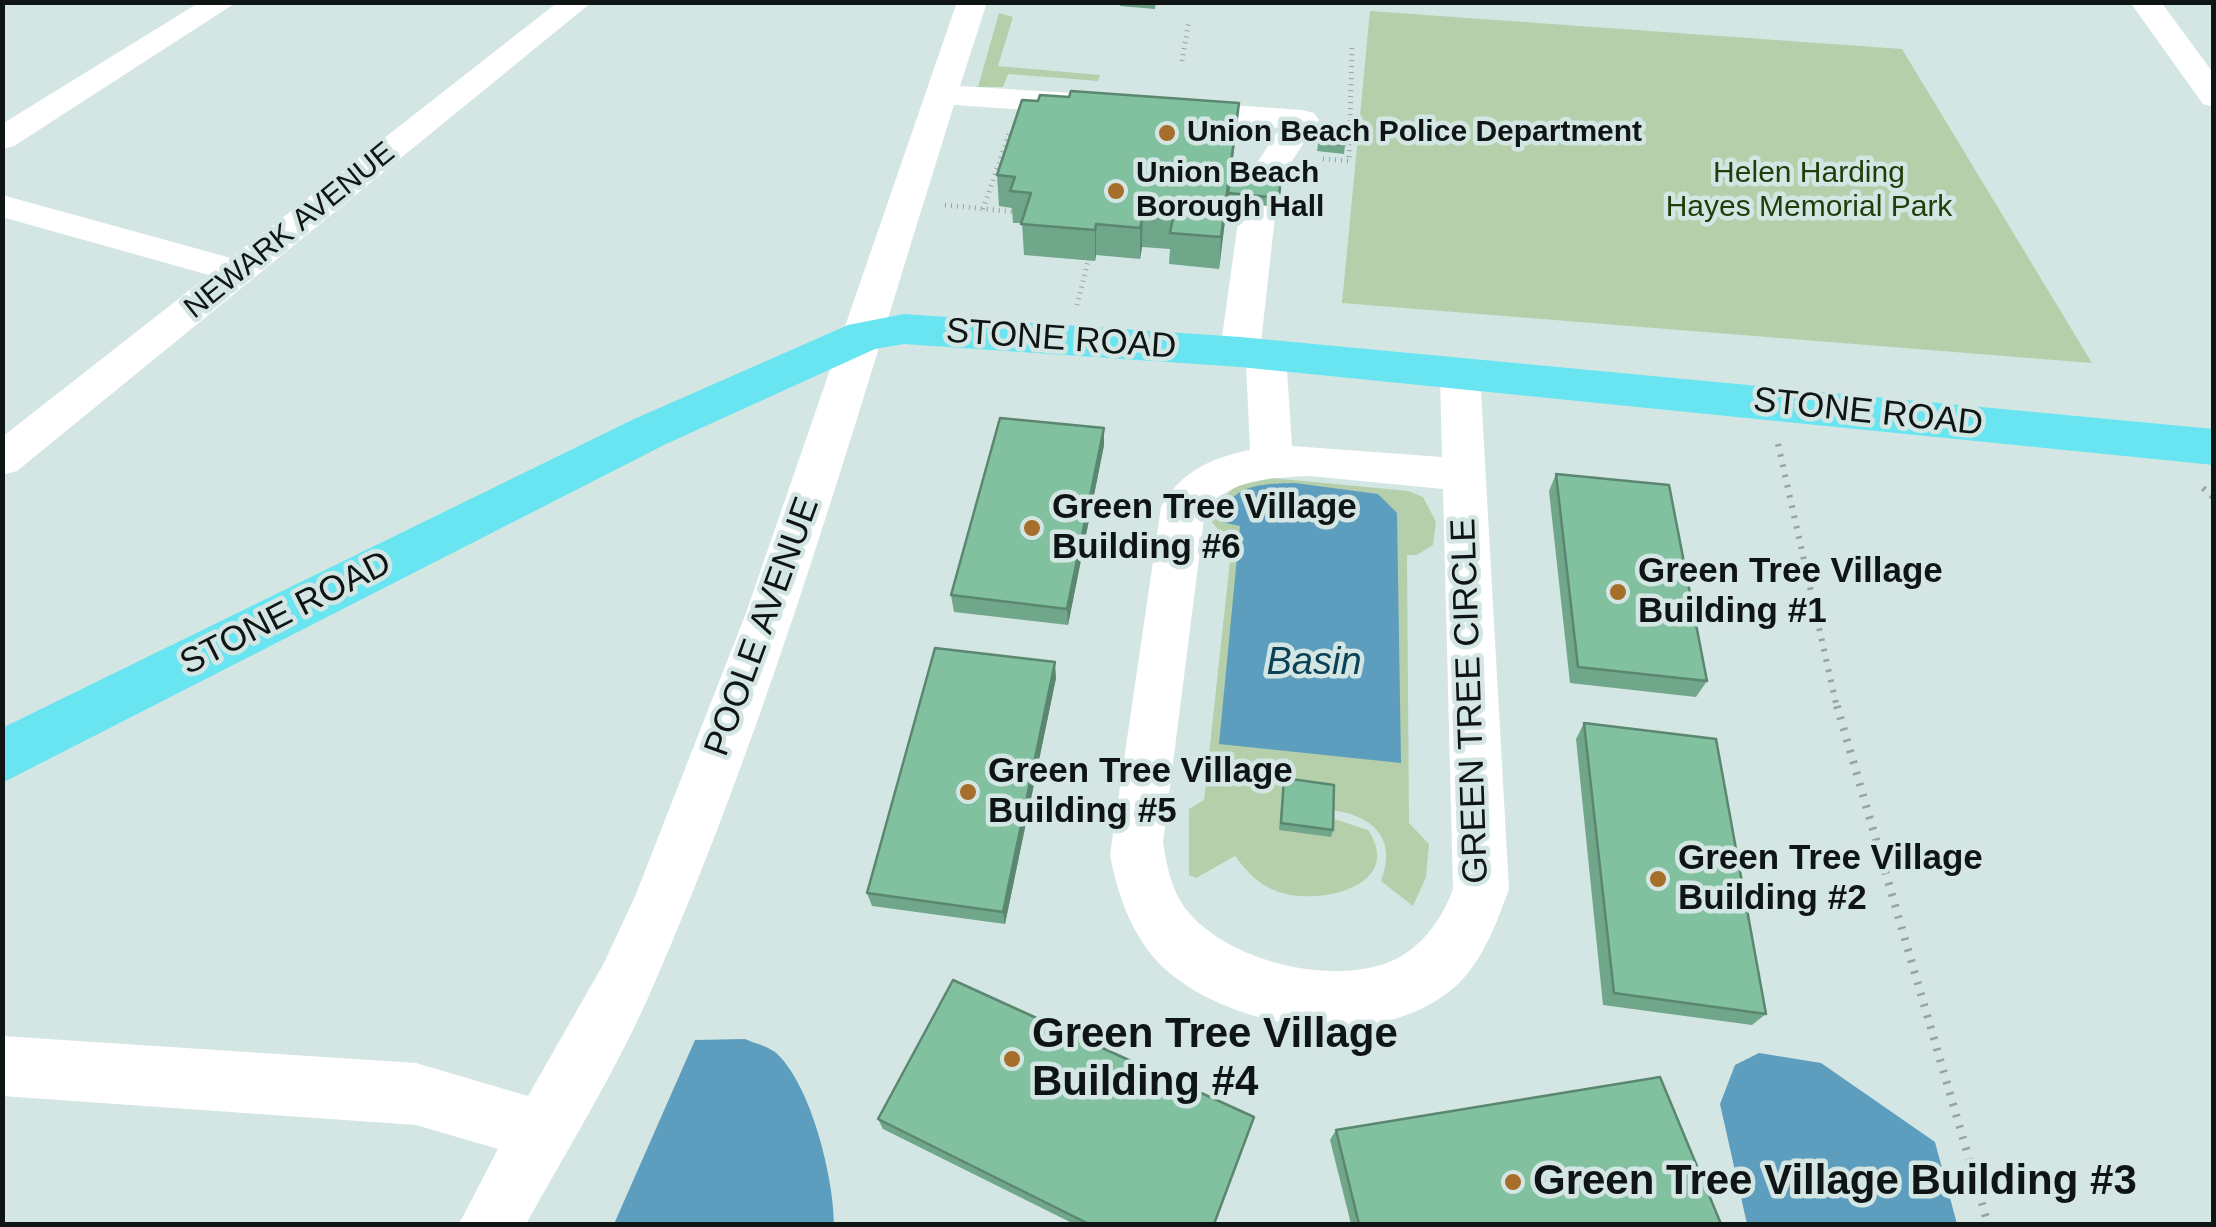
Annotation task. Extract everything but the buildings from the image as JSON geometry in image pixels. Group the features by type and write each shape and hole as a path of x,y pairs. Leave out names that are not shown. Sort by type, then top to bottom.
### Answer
{"main road":[{"name":"STONE ROAD","path":"2,757 649,432 864,336 920,330 1253,354 2214,447"}],"street":[{"path":"2,139 222,2"},
{"name":"NEWARK AVENUE","path":"2,460 577,2"},
{"name":"POOLE AVENUE","path":"491,1224 625,983 662,900 770,613 972,2"},
{"path":"2145,2 2214,97"},
{"path":"942,94 1302,120 1260,194 1253,354 1272,461"},
{"path":"2,206 240,272"},
{"name":"GREEN TREE CIRCLE","path":"1460,374 1481,888 1469,925 1444,958 1416,980 1378,994 1332,998 1242,984 1200,963 1172,938 1153,910 1140,876 1136,842 1183,507 1190,490 1223,468 1272,461 1463,475"},
{"path":"2,1066 416,1094 541,1131"}],"path":[{"path":"1182,61 1189,20"},
{"path":"983,208 1012,126"},
{"path":"938,204 1016,212"},
{"path":"1076,311 1088,260"},
{"path":"1770,403 1798,558 1835,711 1988,1224"}],"green space":[{"name":"Helen Harding Hayes Memorial Park","path":"1370,11 1902,49 2092,363 1342,303"},
{"path":"999,13 1013,17 998,66 1100,75 1098,81 1008,74 1003,87 978,87"},
{"path":"1272,478 1408,491 1423,497 1436,522 1433,545 1417,555 1407,555 1409,823 1429,844 1426,877 1413,906 1381,881 1386,852 1378,831 1358,817 1331,810 1331,818 1368,830 1377,850 1375,866 1366,879 1351,888 1313,896 1276,891 1253,876 1235,856 1196,878 1189,875 1189,809 1204,800 1233,533 1219,531 1206,514 1236,486"}],"water":[{"name":"Basin","path":"1295,483 1378,494 1397,513 1401,763 1219,744 1240,526 1221,522 1231,500 1248,488"},
{"path":"745,1039 775,1052 799,1086 825,1158 834,1224 614,1224 695,1040"},
{"path":"1759,1053 1821,1063 1935,1142 1957,1224 1747,1224 1720,1104 1735,1065"}],"place":[{"name":"Union Beach Police Department","path":"1167,133"},
{"name":"Union Beach Borough Hall","path":"1116,191"},
{"name":"Green Tree Village Building #6","path":"1032,528"},
{"name":"Green Tree Village Building #1","path":"1618,592"},
{"name":"Green Tree Village Building #5","path":"968,792"},
{"name":"Green Tree Village Building #2","path":"1658,879"},
{"name":"Green Tree Village Building #4","path":"1012,1059"},
{"name":"Green Tree Village Building #3","path":"1513,1182"}]}
